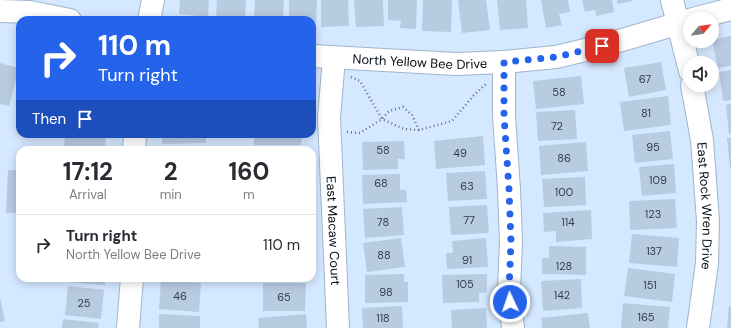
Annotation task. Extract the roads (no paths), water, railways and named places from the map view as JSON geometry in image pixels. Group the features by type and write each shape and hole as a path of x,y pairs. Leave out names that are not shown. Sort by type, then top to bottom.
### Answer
{"street":[{"path":"150,16 153,0"},
{"path":"672,0 683,15"},
{"name":"North Yellow Bee Drive","path":"717,12 731,8"},
{"path":"0,11 30,12 50,16"},
{"name":"North Yellow Bee Drive","path":"316,58 334,66 456,64 504,71 602,46 683,22"},
{"name":"East Macaw Court","path":"334,66 329,117 338,328"},
{"path":"504,71 504,116 511,242 509,289 513,328"},
{"name":"East Rock Wren Drive","path":"693,92 702,140 708,221 707,264 698,328"},
{"path":"128,328 132,282"}]}
